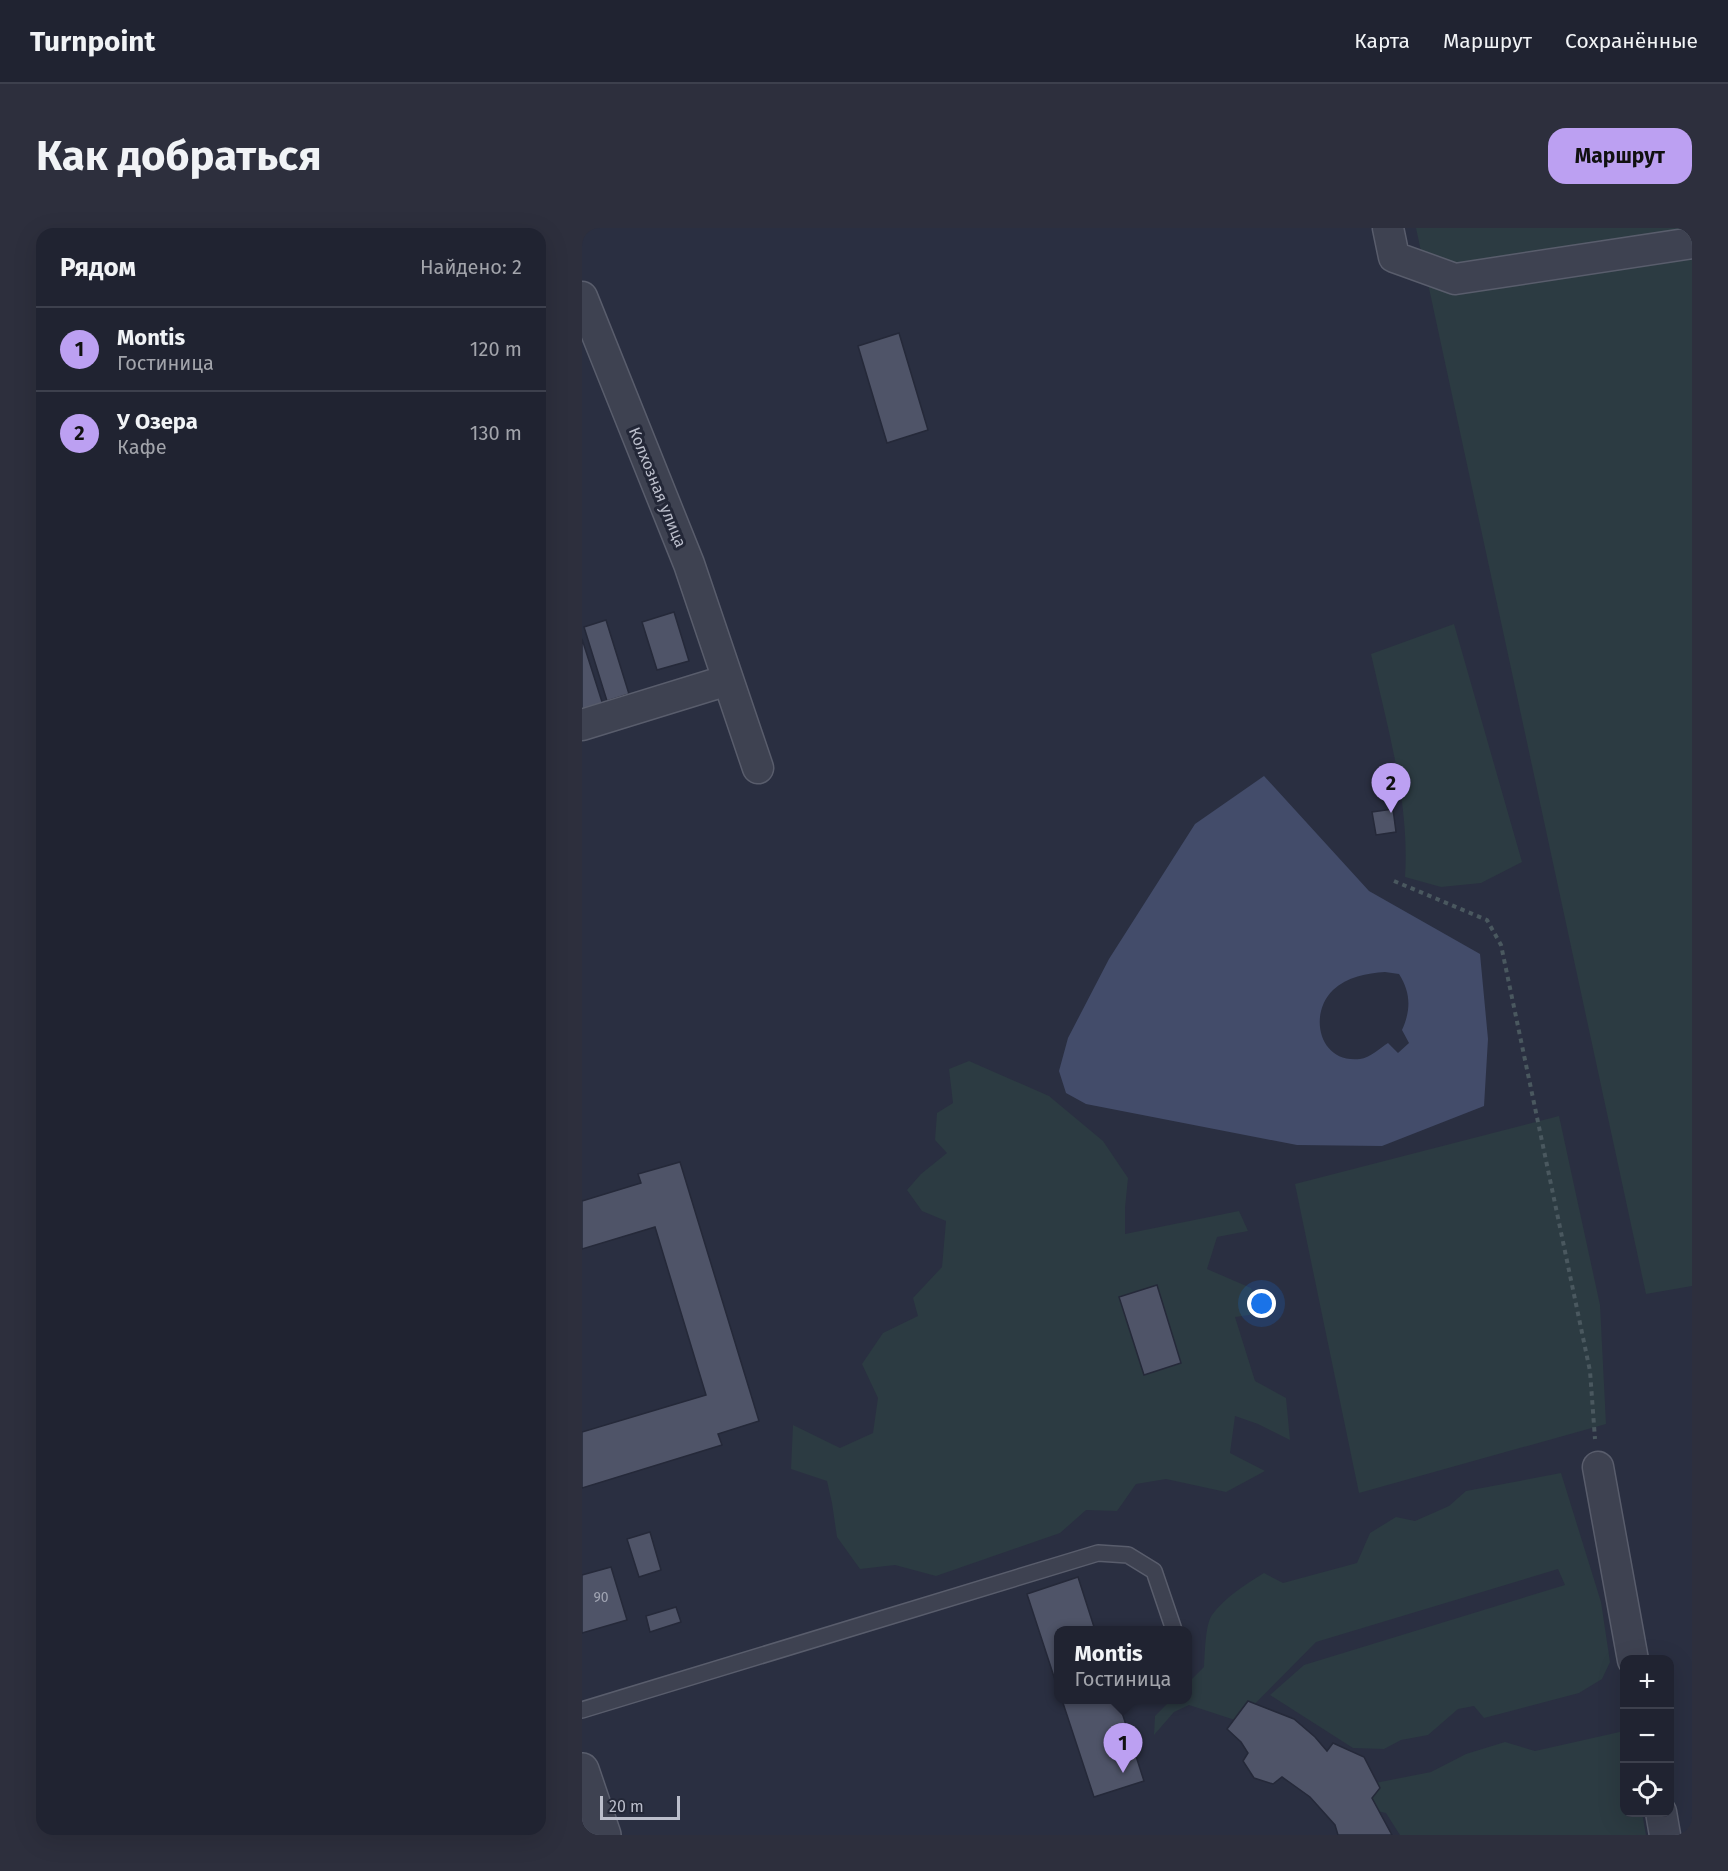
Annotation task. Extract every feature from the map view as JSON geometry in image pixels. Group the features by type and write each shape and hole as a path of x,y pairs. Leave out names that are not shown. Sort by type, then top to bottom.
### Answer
{"street":[{"path":"1388,228 1395,257 1455,279 1692,243"},
{"name":"Колхозная улица","path":"582,297 689,564 758,768"},
{"path":"582,725 728,680"},
{"path":"1598,1467 1632,1655"},
{"path":"582,1770 604,1835"},
{"path":"1662,1817 1665,1835"}],"lane":[{"path":"582,1710 1098,1553 1128,1555 1154,1571 1173,1626"}],"path":[{"path":"1394,881 1486,920 1501,945 1590,1371 1598,1467"}],"shaded area":[{"path":"1416,228 1692,228 1692,1286 1646,1294"},
{"path":"1454,624 1522,862 1481,883 1441,887 1405,877 1406,849 1401,792 1371,654"},
{"path":"969,1061 1049,1096 1103,1141 1128,1178 1125,1234 1239,1211 1248,1231 1217,1237 1207,1269 1251,1288 1263,1313 1235,1317 1255,1381 1286,1398 1290,1440 1258,1424 1235,1416 1230,1453 1265,1471 1226,1492 1166,1479 1136,1484 1117,1511 1086,1510 1060,1533 936,1576 895,1565 860,1569 837,1537 827,1481 791,1469 793,1425 840,1448 873,1433 878,1398 862,1364 883,1333 918,1316 913,1298 942,1267 946,1221 922,1211 907,1190 921,1174 947,1153 935,1140 937,1113 953,1103 949,1069"},
{"path":"1559,1116 1600,1305 1606,1424 1359,1493 1295,1184"},
{"path":"1561,1473 1601,1602 1610,1662 1602,1679 1579,1693 1484,1718 1474,1706 1458,1709 1428,1735 1401,1740 1384,1749 1353,1748 1270,1695 1304,1665 1565,1585 1558,1569 1316,1642 1238,1721 1189,1705 1174,1712 1154,1735 1155,1716 1167,1704 1192,1704 1192,1679 1204,1667 1210,1620 1217,1608 1229,1597 1264,1573 1283,1583 1357,1563 1370,1533 1396,1517 1415,1521 1449,1506 1466,1491"},
{"path":"1620,1732 1620,1817 1643,1817 1646,1835 1400,1835 1386,1813 1368,1809 1365,1785 1431,1772 1466,1754 1505,1742 1535,1751"}],"water":[{"path":"1264,776 1369,891 1480,954 1488,1039 1484,1106 1382,1146 1297,1145 1086,1104 1066,1093 1059,1071 1068,1038 1109,959 1195,824","holes":["1385,972 1399,974 1408,995 1407,1015 1402,1030 1409,1043 1398,1053 1388,1043 1371,1055 1360,1059 1335,1054 1327,1046 1322,1035 1321,1012 1325,1000 1333,990 1351,979"]}],"building":[{"path":"899,333 928,430 887,443 858,346"},
{"path":"674,612 689,661 657,670 642,622"},
{"path":"606,620 629,694 607,701 584,627"},
{"path":"582,639 603,705 582,711"},
{"path":"1393,809 1396,832 1376,835 1372,812"},
{"path":"680,1162 759,1421 718,1434 722,1445 582,1488 582,1432 706,1395 655,1227 582,1249 582,1201 641,1183 638,1174"},
{"path":"1157,1285 1181,1363 1144,1375 1119,1297"},
{"path":"650,1532 661,1570 639,1577 627,1539"},
{"path":"611,1567 627,1620 582,1633 582,1575"},
{"path":"1078,1577 1094,1626 1054,1626 1054,1677 1027,1594"},
{"path":"676,1607 681,1622 650,1632 646,1616"},
{"path":"1248,1701 1294,1719 1327,1751 1333,1743 1364,1757 1380,1788 1372,1798 1392,1835 1338,1835 1335,1825 1310,1797 1282,1777 1273,1784 1254,1778 1243,1761 1248,1753 1241,1742 1227,1729"},
{"path":"1063,1704 1119,1704 1144,1781 1094,1797"}],"place":[{"name":"У Озера","path":"1391,813"},
{"name":"Montis","path":"1123,1773"}]}
